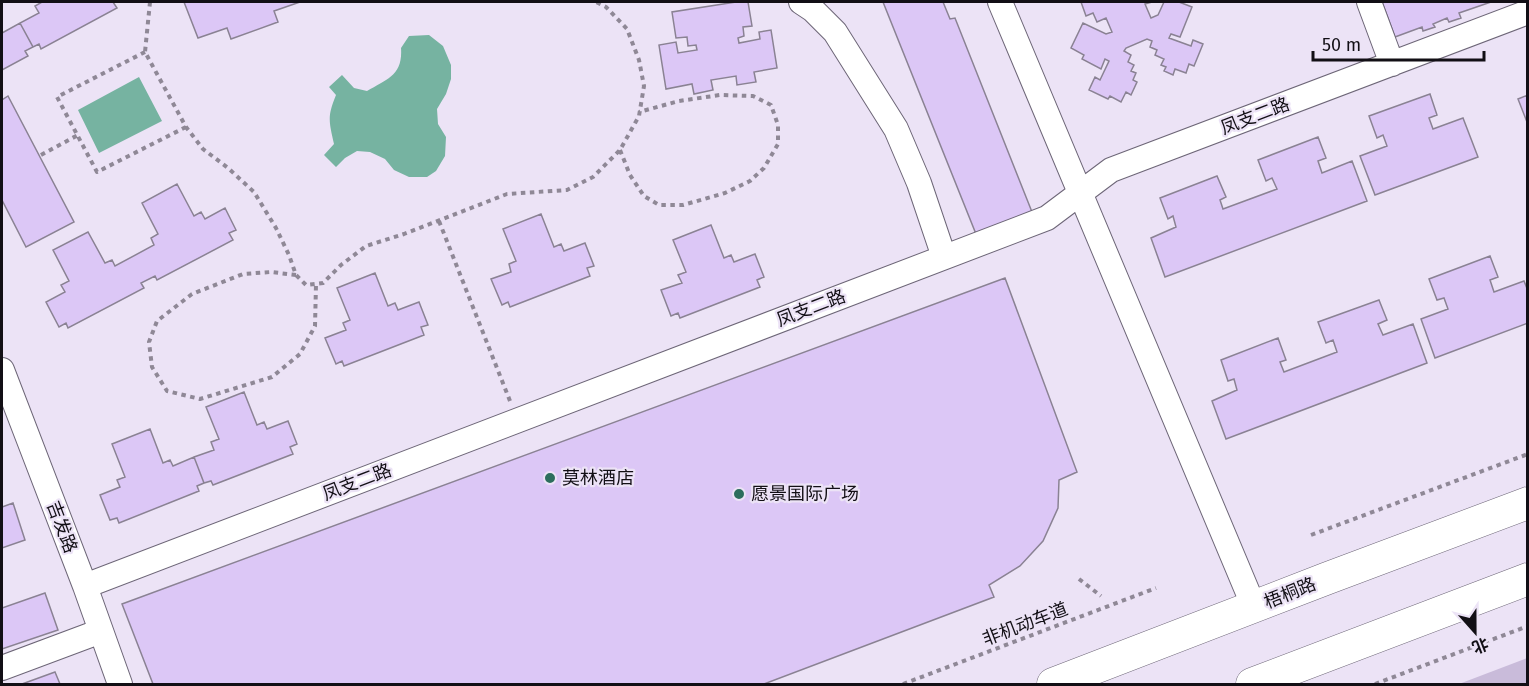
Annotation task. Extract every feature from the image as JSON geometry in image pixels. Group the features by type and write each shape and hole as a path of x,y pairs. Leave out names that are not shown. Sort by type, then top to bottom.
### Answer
{"main road":[{"name":"梧桐路","path":"1053,684 1527,503"},
{"path":"1252,684 1288,678 1527,579"}],"street":[{"path":"801,2 813,10 835,32 896,129 919,183 944,257"},
{"path":"1000,2 1254,607"},
{"path":"1369,2 1392,64"},
{"name":"凤支二路","path":"85,586 1047,218 1111,170 1527,12"},
{"name":"吉发路","path":"2,372 85,586 120,684"},
{"path":"2,668 101,631"}],"path":[{"path":"150,2 145,52 186,127 203,148 254,192 276,228 296,275 306,285 323,283 341,265 366,246 439,221 507,194 567,190 593,177 620,150 639,116 644,86 639,60 627,29 606,8 596,2"},
{"path":"145,52 57,97 97,172 186,127"},
{"path":"620,150 630,175 644,196 659,205 683,205 725,193 750,181 764,168 778,144 778,125 771,105 753,96 720,95 680,101 639,112"},
{"path":"41,155 78,135"},
{"path":"439,221 518,420"},
{"path":"296,275 271,272 243,274 192,294 157,321 149,342 152,367 168,391 200,399 272,377 300,354 315,326 316,284"},
{"path":"1311,535 1527,454"},
{"path":"1079,579 1101,596"},
{"name":"非机动车道","path":"903,684 1156,588"},
{"path":"1375,684 1527,626"}],"shaded area":[{"path":"429,35 443,46 451,65 451,79 446,94 437,109 438,124 446,137 445,156 436,171 427,177 409,177 394,170 385,159 370,152 357,151 336,167 324,155 334,144 330,119 336,95 329,87 342,75 354,88 367,91 387,79 396,70 401,57 401,48 409,36"},
{"path":"139,77 162,121 99,153 78,110"},
{"path":"1527,658 1527,684 1459,684"}],"building":[{"path":"42,2 113,2 117,8 41,49 39,44 33,47 20,23 39,13 35,6"},
{"path":"184,2 300,2 274,11 278,22 231,39 227,28 198,38"},
{"path":"748,2 752,26 743,27 744,36 738,38 739,43 760,39 759,32 771,30 777,68 754,72 756,82 737,85 736,76 711,80 713,90 694,94 692,84 666,89 659,45 676,42 678,53 697,50 696,45 688,46 687,37 676,38 672,12"},
{"path":"883,2 943,2 950,19 955,18 1034,217 978,239"},
{"path":"1081,2 1152,2 1145,4 1151,18 1158,15 1164,2 1179,2 1192,7 1180,37 1171,34 1169,38 1191,46 1193,40 1203,44 1194,66 1189,64 1186,73 1175,69 1173,75 1164,71 1166,67 1161,65 1164,59 1155,55 1157,50 1150,47 1152,41 1147,39 1124,51 1131,55 1128,62 1134,65 1131,71 1136,73 1133,80 1137,82 1131,95 1126,92 1121,102 1089,90 1095,77 1100,80 1109,61 1105,59 1101,69 1082,59 1084,55 1071,48 1083,23 1106,34 1112,32 1106,18 1097,22 1093,13 1086,16"},
{"path":"1382,2 1491,2 1459,13 1461,18 1449,22 1447,18 1433,24 1435,27 1423,31 1422,27 1395,37"},
{"path":"20,23 33,47 25,51 28,56 2,70 2,33"},
{"path":"1430,94 1437,115 1429,118 1433,129 1463,118 1478,157 1375,195 1360,156 1387,146 1383,135 1377,138 1369,116"},
{"path":"1528,95 1528,122 1527,122 1518,99"},
{"path":"8,96 74,222 26,247 2,200 2,100"},
{"path":"1318,137 1326,158 1318,161 1322,173 1352,161 1367,201 1165,277 1151,238 1176,227 1173,216 1168,219 1160,198 1217,176 1226,197 1220,200 1223,209 1277,189 1272,178 1266,181 1258,160"},
{"path":"177,184 194,216 201,212 205,219 225,208 236,230 229,233 233,240 157,280 155,276 141,283 144,288 68,328 66,323 59,327 46,302 65,292 61,285 69,281 53,250 88,232 105,263 112,260 115,266 154,245 151,238 158,234 142,203"},
{"path":"541,214 554,247 561,244 564,251 585,243 594,266 587,268 590,276 510,307 508,302 502,305 491,279 511,272 509,264 516,261 503,229"},
{"path":"711,225 724,258 731,255 734,262 755,254 764,277 757,280 760,287 680,318 678,313 671,316 661,290 682,283 678,275 686,272 673,240"},
{"path":"1490,256 1498,277 1490,280 1494,292 1524,281 1528,291 1528,323 1435,358 1421,319 1448,309 1444,298 1437,300 1429,279"},
{"path":"375,273 388,306 395,303 398,310 419,302 428,325 421,327 424,335 344,366 342,361 336,364 325,338 346,330 343,323 350,320 337,288"},
{"name":"愿景国际广场","path":"1005,278 1077,472 1059,480 1058,508 1043,541 1020,566 989,585 994,597 764,684 153,684 122,604"},
{"path":"1379,300 1387,320 1378,324 1383,335 1413,324 1427,363 1226,439 1212,401 1237,390 1234,379 1228,381 1221,360 1278,338 1286,360 1280,362 1284,372 1337,352 1333,340 1326,343 1318,322"},
{"path":"244,392 257,425 264,422 267,429 288,421 297,444 290,447 293,454 213,485 211,481 204,483 194,457 214,450 211,442 219,439 206,407"},
{"path":"150,429 163,463 170,460 173,466 194,457 204,483 197,486 199,491 119,523 117,518 110,520 100,495 120,487 117,480 125,477 112,444"},
{"path":"13,503 25,540 2,548 2,507"},
{"path":"45,593 58,630 2,649 2,608"},
{"path":"55,672 60,684 22,684"}],"place":[{"name":"莫林酒店","path":"550,478"},
{"name":"愿景国际广场","path":"739,494"}]}
